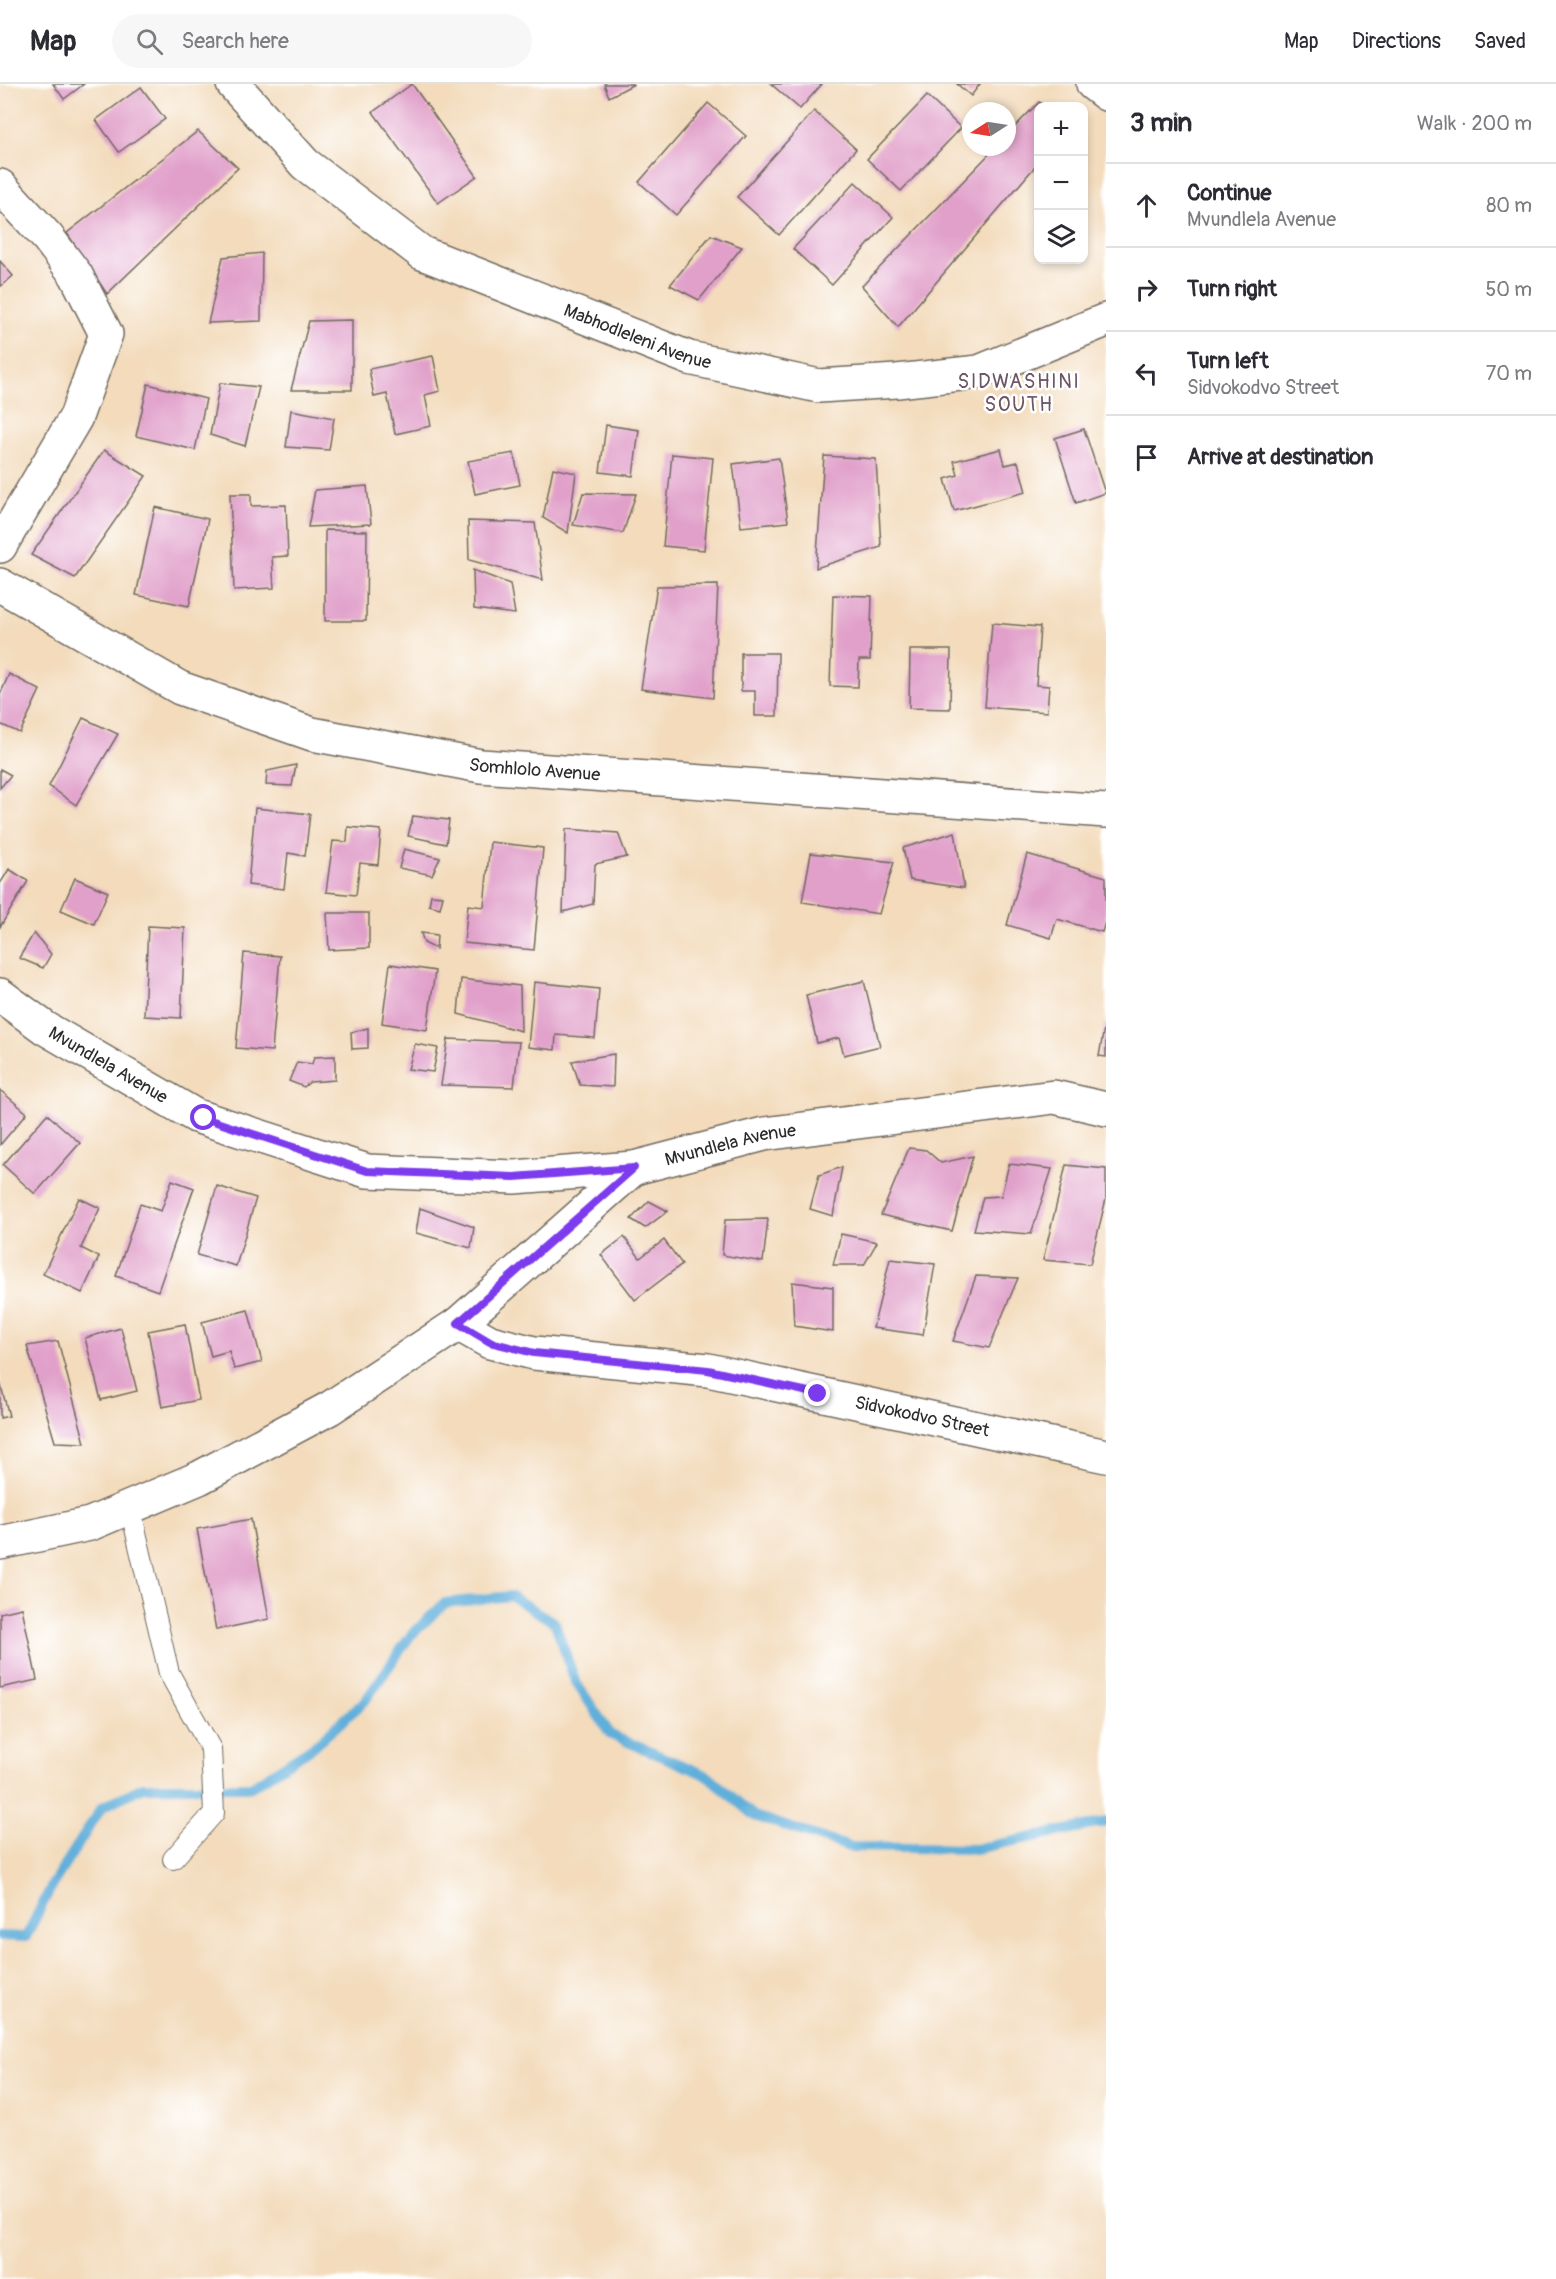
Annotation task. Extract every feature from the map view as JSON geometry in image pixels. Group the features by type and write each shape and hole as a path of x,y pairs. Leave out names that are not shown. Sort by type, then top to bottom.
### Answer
{"street":[{"name":"Mabhodleleni Avenue","path":"233,84 305,164 422,253 689,358 819,386 897,381 979,372 1106,320"},
{"path":"1093,84 1106,94"},
{"path":"0,186 48,238 76,275 105,334 76,417 0,546"},
{"name":"Somhlolo Avenue","path":"0,585 180,688 312,734 481,766 1106,811"},
{"name":"Mvundlela Avenue","path":"0,995 45,1028 196,1116 367,1171 514,1177 634,1168 764,1134 1043,1098 1054,1097 1106,1109"},
{"path":"0,1543 90,1524 199,1478 330,1408 458,1323 634,1168"},
{"name":"Sidvokodvo Street","path":"458,1323 490,1342 534,1353 708,1370 1106,1456"}],"lane":[{"path":"130,1507 169,1673 211,1749 214,1813 173,1860"}],"building":[{"path":"53,84 84,84 64,99"},
{"path":"412,84 477,176 438,203 373,112"},
{"path":"604,84 634,84 609,97"},
{"path":"771,84 822,84 800,109"},
{"path":"957,84 980,84 971,96"},
{"path":"141,87 165,119 119,152 96,120"},
{"path":"927,96 961,128 901,191 867,159"},
{"path":"708,103 746,136 676,215 639,182"},
{"path":"1034,107 1034,168 898,327 862,286 987,156 1016,156 1016,126"},
{"path":"814,111 856,149 779,235 737,197"},
{"path":"198,131 238,168 107,294 67,233"},
{"path":"855,182 893,217 832,285 793,249"},
{"path":"711,235 742,247 699,300 670,285"},
{"path":"262,253 261,321 208,323 223,257"},
{"path":"0,261 13,276 0,287"},
{"path":"352,320 352,390 291,390 309,321"},
{"path":"433,356 440,391 425,395 431,426 395,434 387,394 374,397 369,369"},
{"path":"220,383 259,387 245,446 210,435"},
{"path":"148,384 206,399 195,450 136,436"},
{"path":"291,410 334,418 329,450 286,447"},
{"path":"606,425 639,430 633,476 600,472"},
{"path":"1084,429 1105,493 1076,503 1055,438"},
{"path":"1001,449 1005,465 1018,462 1026,492 954,511 945,479 958,475 954,461"},
{"path":"104,450 146,476 75,578 31,555"},
{"path":"514,453 520,485 475,494 468,461"},
{"path":"672,454 713,458 704,550 663,546"},
{"path":"824,456 876,459 881,547 816,568"},
{"path":"779,458 788,522 741,527 733,464"},
{"path":"553,468 576,473 568,533 543,518"},
{"path":"367,486 371,524 308,527 315,490"},
{"path":"583,493 636,494 623,533 573,525"},
{"path":"230,494 251,494 251,506 286,505 288,556 272,557 274,588 234,590"},
{"path":"155,507 208,519 189,606 136,595"},
{"path":"468,521 535,523 543,580 469,560"},
{"path":"325,530 367,531 366,621 325,621"},
{"path":"473,570 510,584 515,614 474,609"},
{"path":"718,585 713,698 641,689 657,586"},
{"path":"833,595 872,596 870,660 859,660 858,687 830,686"},
{"path":"992,623 1040,627 1036,685 1049,686 1047,712 985,707"},
{"path":"910,650 951,650 950,709 909,708"},
{"path":"741,653 778,653 777,716 755,716 755,691 741,691"},
{"path":"9,674 40,690 20,733 0,724 0,695"},
{"path":"83,718 118,734 76,805 49,786"},
{"path":"296,765 292,786 266,785 267,771"},
{"path":"0,769 11,775 0,788"},
{"path":"255,808 310,814 305,856 288,853 284,889 248,885"},
{"path":"413,816 449,820 446,844 408,836"},
{"path":"348,827 381,830 378,865 360,863 356,895 326,892 333,841 347,842"},
{"path":"566,829 618,833 627,857 595,864 593,904 563,912"},
{"path":"955,832 964,888 910,880 903,848"},
{"path":"490,842 543,848 534,950 464,943 468,905 484,907"},
{"path":"404,849 440,858 432,875 399,868"},
{"path":"811,853 894,862 879,914 802,902"},
{"path":"1027,854 1106,877 1106,919 1102,932 1057,919 1051,938 1007,925"},
{"path":"9,869 28,881 0,927 0,884"},
{"path":"75,878 108,892 94,924 61,910"},
{"path":"431,895 443,896 440,908 429,905"},
{"path":"327,913 369,913 369,948 329,950"},
{"path":"148,926 185,928 181,1018 144,1016"},
{"path":"34,933 51,954 43,968 19,958"},
{"path":"421,933 437,935 436,949 424,943"},
{"path":"244,953 280,956 272,1051 236,1048"},
{"path":"390,964 435,971 427,1030 382,1023"},
{"path":"461,979 520,986 521,1031 458,1014"},
{"path":"864,981 880,1046 844,1055 839,1038 817,1043 806,995"},
{"path":"534,982 599,989 595,1038 556,1035 555,1050 528,1047"},
{"path":"1106,1023 1106,1057 1099,1056"},
{"path":"368,1028 368,1048 352,1049 351,1032"},
{"path":"448,1039 519,1042 514,1087 441,1085"},
{"path":"415,1044 438,1048 433,1072 408,1069"},
{"path":"614,1054 613,1087 580,1085 572,1061"},
{"path":"335,1056 335,1080 310,1082 304,1087 289,1081 297,1062 312,1064 314,1057"},
{"path":"0,1090 27,1113 0,1145"},
{"path":"47,1114 80,1143 35,1194 3,1165"},
{"path":"909,1148 926,1150 941,1163 973,1156 952,1231 881,1215"},
{"path":"1009,1164 1052,1169 1031,1234 974,1230 983,1197 1001,1196"},
{"path":"1066,1165 1106,1169 1106,1199 1090,1264 1043,1260"},
{"path":"842,1167 833,1216 810,1209 819,1175"},
{"path":"172,1180 194,1188 158,1291 116,1276 140,1204 161,1211"},
{"path":"217,1186 256,1198 236,1266 197,1255"},
{"path":"79,1198 100,1208 81,1248 99,1257 82,1293 43,1274"},
{"path":"649,1201 668,1211 645,1228 631,1219"},
{"path":"420,1208 474,1227 471,1248 416,1233"},
{"path":"768,1219 763,1262 722,1255 725,1220"},
{"path":"841,1234 877,1242 864,1265 833,1265"},
{"path":"624,1237 640,1258 664,1240 682,1264 635,1300 601,1255"},
{"path":"890,1259 935,1264 923,1335 873,1328"},
{"path":"976,1276 1018,1278 989,1348 953,1341"},
{"path":"792,1282 833,1287 833,1332 794,1326"},
{"path":"248,1310 262,1362 234,1369 229,1351 211,1356 202,1322"},
{"path":"185,1324 199,1400 162,1407 148,1331"},
{"path":"121,1328 137,1391 101,1400 85,1338"},
{"path":"58,1341 85,1443 55,1442 27,1346"},
{"path":"0,1382 9,1416 0,1418"},
{"path":"251,1519 269,1619 216,1630 197,1529"},
{"path":"22,1608 37,1680 0,1688 0,1613"}],"waterway":[{"path":"0,1936 26,1937 52,1885 102,1807 143,1787 251,1787 313,1747 365,1701 411,1635 445,1603 511,1596 555,1623 575,1681 611,1735 708,1776 754,1816 850,1847 975,1849 1106,1822"}],"district":[{"name":"SIDWASHINI SOUTH","path":"1019,392"}],"route":[{"path":"204,1118 367,1171 514,1177 634,1168 458,1323 490,1342 534,1353 708,1370 818,1394"}]}
